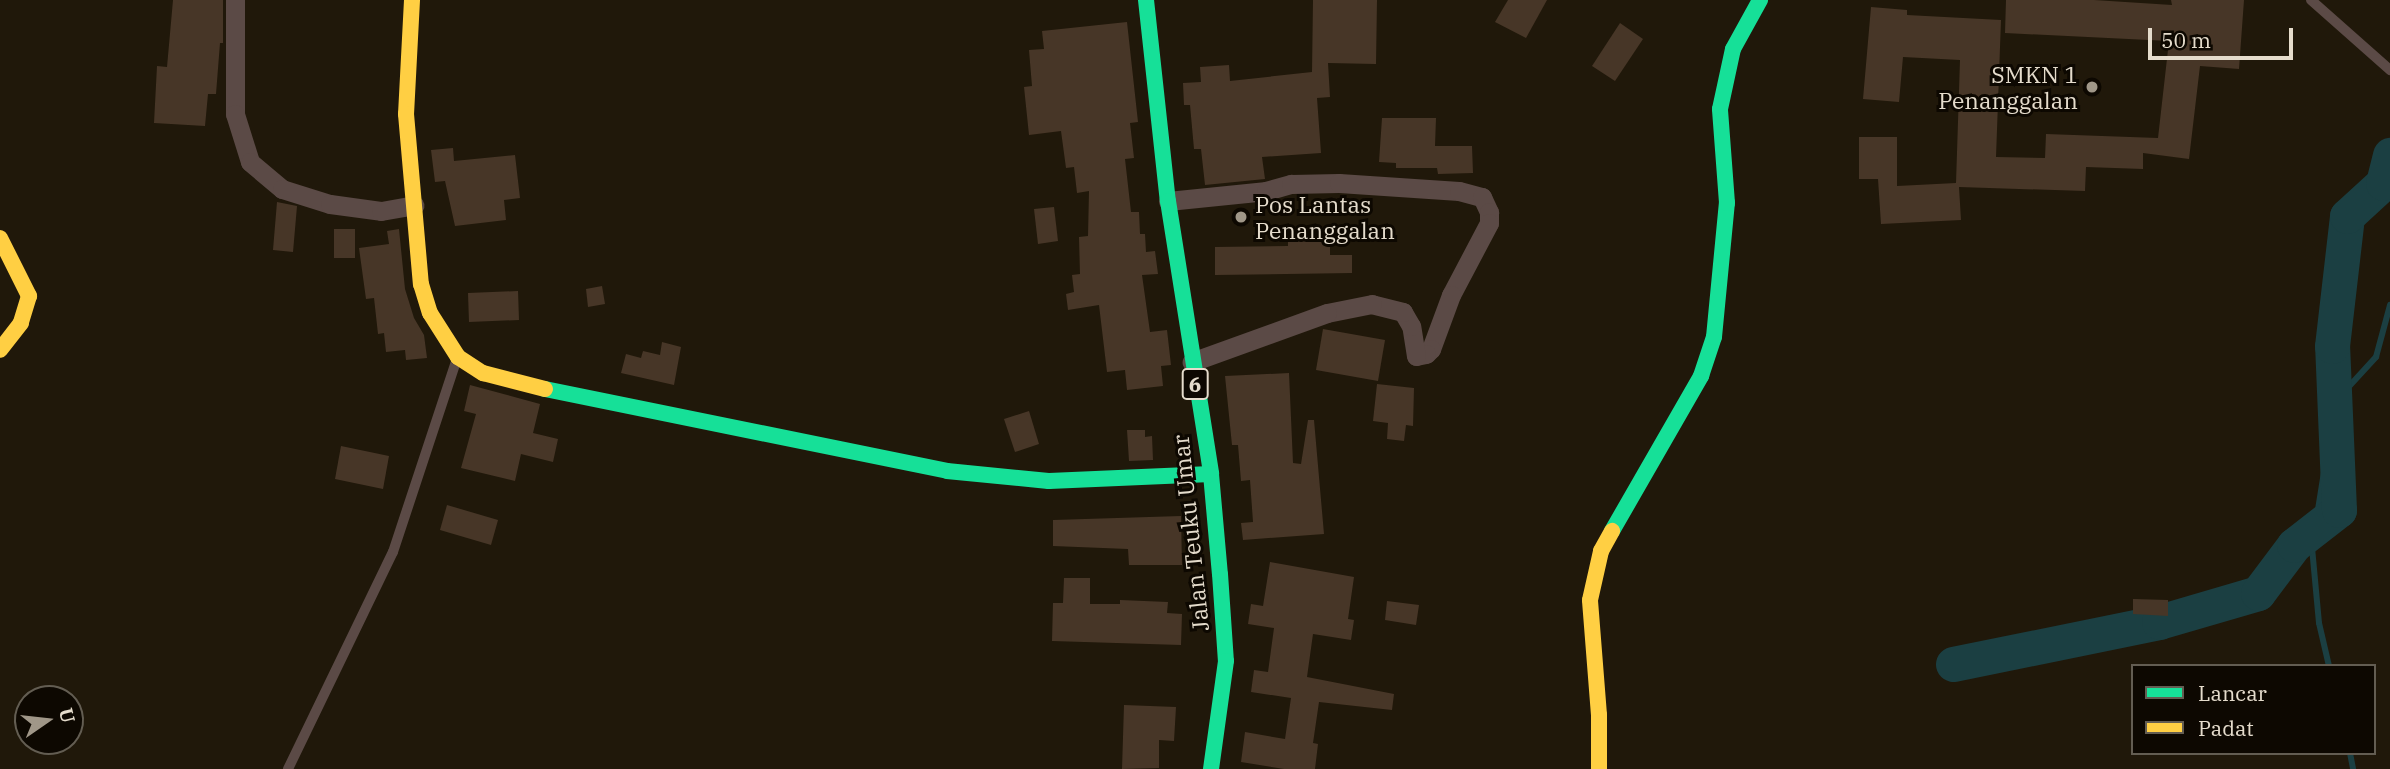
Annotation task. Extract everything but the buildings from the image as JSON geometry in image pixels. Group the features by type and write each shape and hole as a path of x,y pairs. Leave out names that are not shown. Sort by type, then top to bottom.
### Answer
{"main road":[{"path":"412,0 406,72 407,144 421,284 430,313 457,357 484,373 590,400 947,471 1049,481 1211,474"},
{"name":"Jalan Teuku Umar","path":"1146,0 1168,201 1211,474 1226,661 1211,769"},
{"path":"1599,769 1599,715 1590,600 1601,551 1701,376 1714,337 1723,269 1727,203 1720,109 1734,49 1760,0"},
{"path":"0,238 29,296 21,323 0,350"}],"street":[{"path":"235,0 235,114 250,162 262,176 282,188 330,204 381,211 414,205"},
{"path":"1168,201 1266,191 1291,184 1339,183 1459,191 1482,197 1489,212 1489,223 1451,295 1431,349 1426,354 1416,356 1411,326 1404,312 1372,304 1327,313 1192,362"}],"lane":[{"path":"2311,0 2390,70"},
{"path":"288,769 393,552 457,357"}],"waterway":[{"path":"1953,664 2159,622 2258,593 2294,545 2339,510 2332,346 2347,216 2383,183 2390,155"},
{"path":"2329,664 2319,623 2312,547 2333,416 2343,393 2376,357 2390,305"},
{"path":"2350,755 2353,769"}],"traffic: fast":[{"path":"1146,0 1168,201 1211,474 1220,574 1226,661 1211,769"},
{"path":"1612,531 1701,376 1714,337 1727,203 1720,109 1733,49 1760,0"},
{"path":"545,389 947,471 1049,481 1211,474"}],"traffic: slow":[{"path":"412,0 406,114 421,284 430,313 458,357 483,373 545,389"},
{"path":"0,238 29,296 21,323 0,350"},
{"path":"1599,769 1599,715 1590,600 1601,551 1612,531"}],"place":[{"name":"SMKN 1 Penanggalan","path":"2092,87"},
{"name":"Pos Lantas Penanggalan","path":"1241,217"}]}
